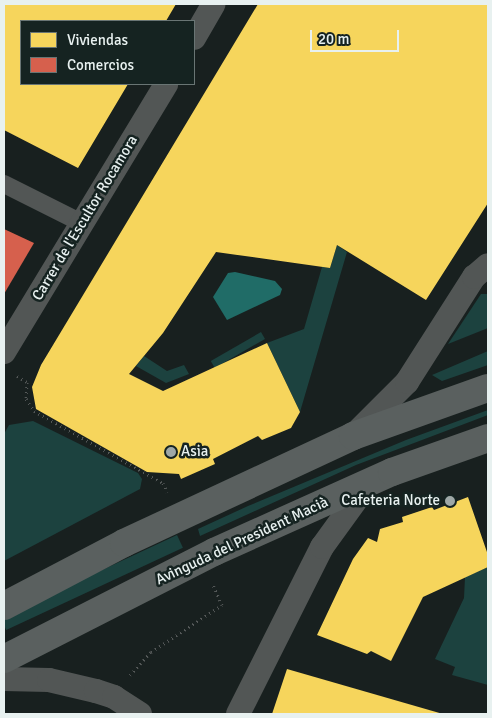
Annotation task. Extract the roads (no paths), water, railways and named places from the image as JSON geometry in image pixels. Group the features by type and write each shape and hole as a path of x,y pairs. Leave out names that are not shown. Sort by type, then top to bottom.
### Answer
{"main road":[{"path":"4,606 124,543 353,436 488,388"},
{"name":"Avinguda del President Macià","path":"4,659 214,552 369,482 488,438"}],"street":[{"path":"195,36 214,4"},
{"name":"Carrer de l'Escultor Rocamora","path":"4,352 165,85"},
{"path":"4,184 82,223"},
{"path":"353,436 407,382 474,276 488,265"},
{"path":"238,714 322,547 369,482"},
{"path":"4,678 49,680 96,691 114,696 140,714"}],"water":[{"path":"235,272 275,281 282,289 280,295 227,320 213,297 228,273"}],"place":[{"name":"Asia","path":"171,452"},
{"name":"Cafeteria Norte","path":"450,501"}]}
